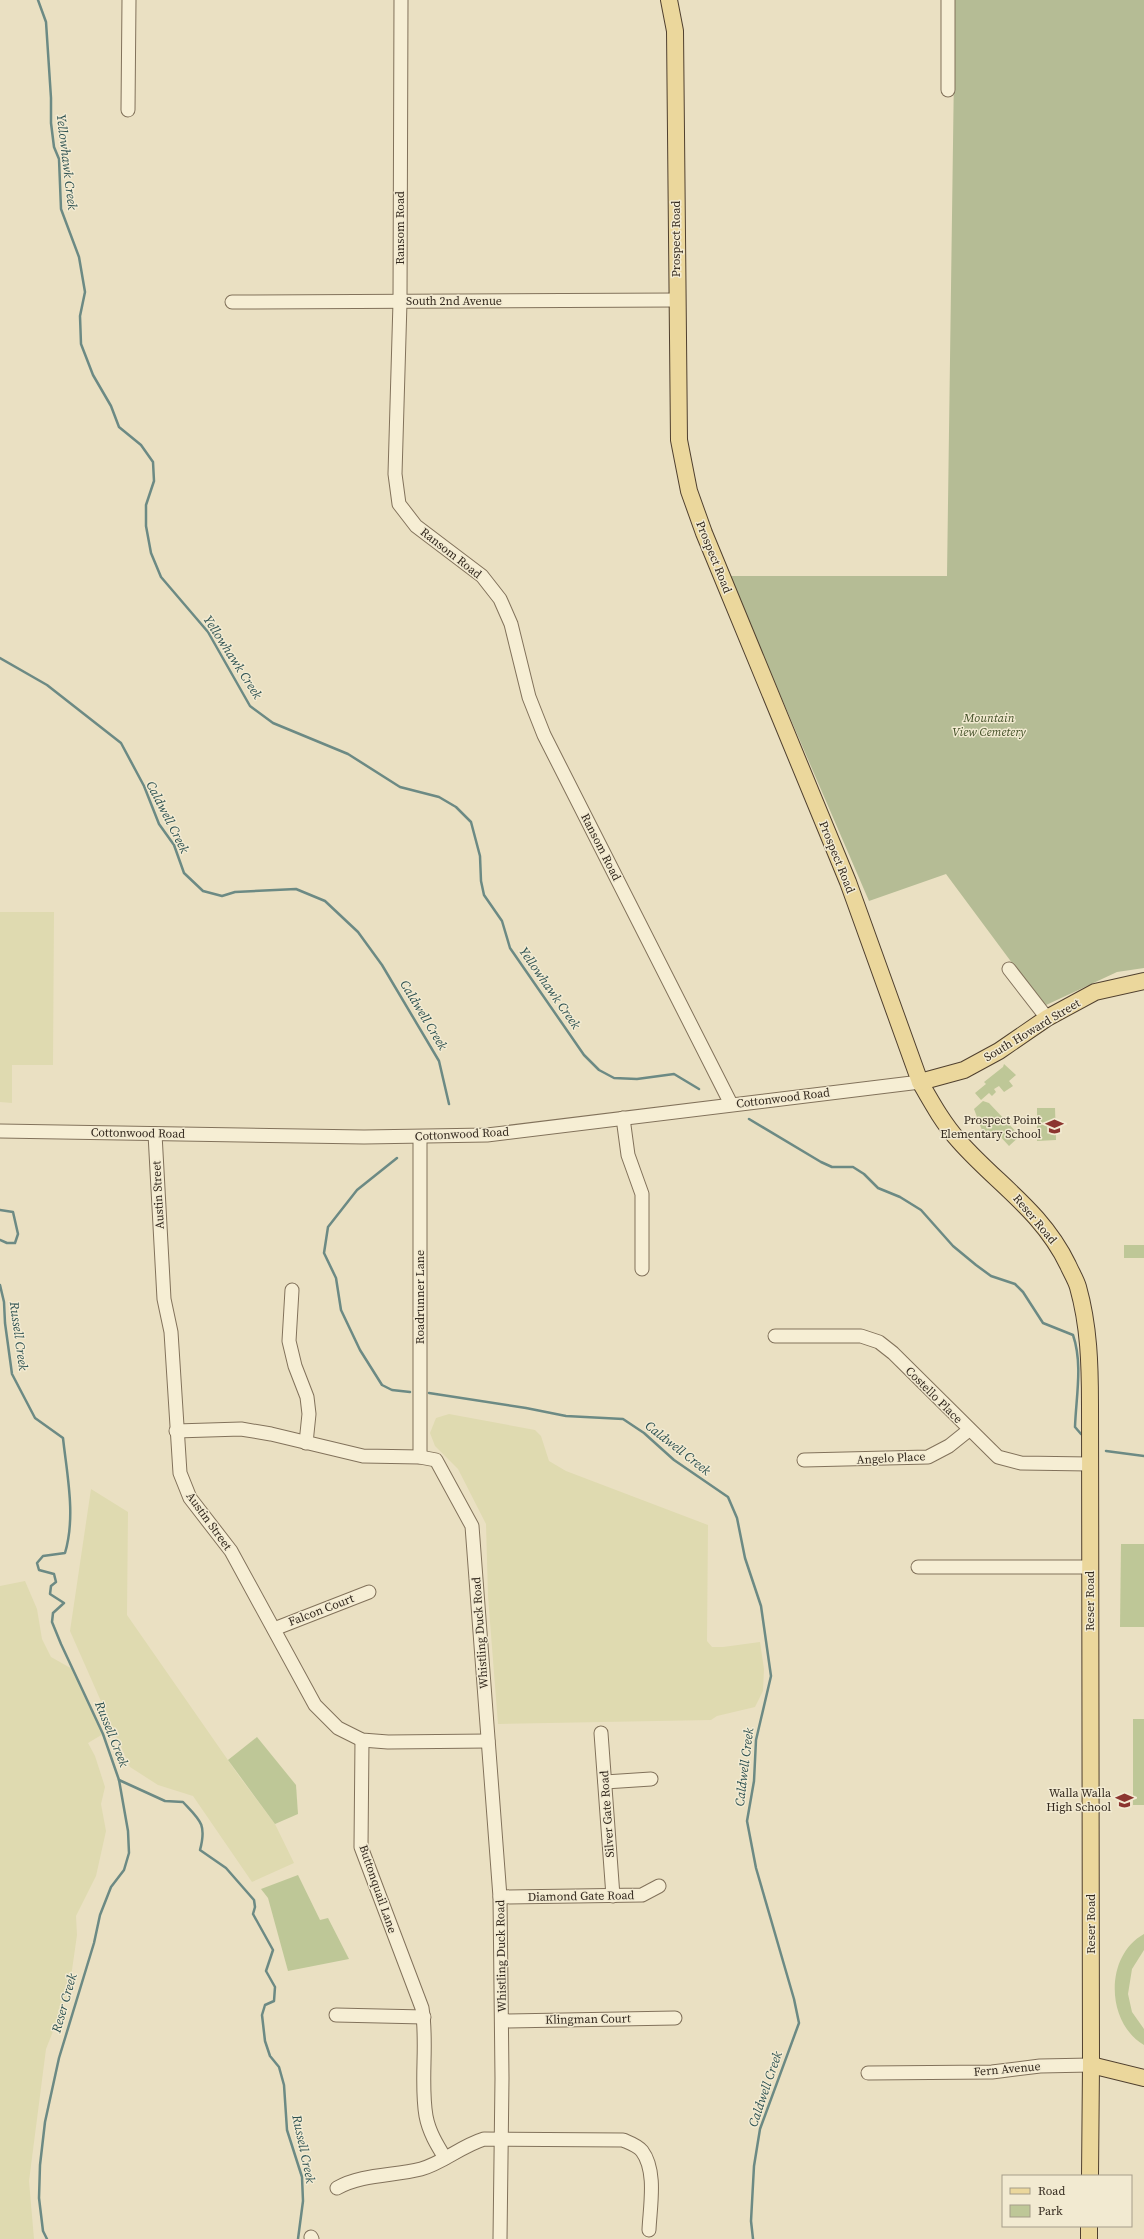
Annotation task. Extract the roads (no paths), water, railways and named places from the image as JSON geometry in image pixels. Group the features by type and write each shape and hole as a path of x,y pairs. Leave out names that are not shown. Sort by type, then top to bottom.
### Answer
{"main road":[{"name":"Prospect Road","path":"669,0 675,31 679,440 689,490 704,533 848,882 920,1082"},
{"name":"South Howard Street","path":"920,1082 964,1070 999,1051 1047,1018 1095,992 1144,981"},
{"name":"Reser Road","path":"920,1082 937,1112 959,1141 1027,1206 1047,1229 1061,1250 1078,1286 1090,1346 1090,2175"},
{"name":"Fern Avenue","path":"1091,2065 1144,2078"},
{"path":"1088,2239 1089,2227"}],"street":[{"path":"128,110 129,0"},
{"name":"Ransom Road","path":"401,0 400,302 395,474 400,504 416,526 482,576 500,599 511,624 529,697 544,735 731,1104"},
{"path":"948,0 948,90"},
{"name":"South 2nd Avenue","path":"232,302 677,300"},
{"path":"1009,969 1047,1018"},
{"name":"Cottonwood Road","path":"0,1131 420,1137 487,1135 920,1082"},
{"path":"622,1118 628,1155 642,1194 642,1269"},
{"name":"Austin Street","path":"155,1134 164,1299 171,1332 176,1431 180,1473 190,1498 231,1550 315,1705 338,1728 362,1740 388,1742 488,1741"},
{"name":"Roadrunner Lane","path":"420,1137 420,1457"},
{"path":"292,1290 289,1341 295,1366 307,1396 308,1414 306,1443"},
{"name":"Costello Place","path":"775,1336 861,1336 879,1342 893,1353 969,1430 998,1457 1021,1463 1090,1464"},
{"name":"Whistling Duck Road","path":"176,1431 241,1429 363,1456 420,1457 436,1460 472,1526 500,1897 502,2021 500,2239"},
{"name":"Angelo Place","path":"804,1460 928,1457 949,1446 969,1430"},
{"path":"918,1567 1090,1567"},
{"name":"Falcon Court","path":"274,1629 369,1592"},
{"name":"Silver Gate Road","path":"601,1732 613,1896"},
{"name":"Buttonquail Lane","path":"362,1740 361,1847 418,1996 424,2016 426,2117 436,2144 445,2158"},
{"path":"605,1782 651,1779"},
{"name":"Diamond Gate Road","path":"500,1897 642,1895 659,1886"},
{"path":"336,2015 424,2016"},
{"name":"Klingman Court","path":"502,2021 675,2018"},
{"name":"Fern Avenue","path":"868,2073 992,2072 1040,2066 1091,2065"},
{"path":"337,2188 352,2181 420,2169 445,2158 468,2144 484,2139 613,2139 634,2144 642,2151 648,2165 650,2177 649,2230"}],"waterway":[{"name":"Yellowhawk Creek","path":"38,0 46,22 51,98 51,123 54,147 59,159 61,209 79,257 85,292 80,316 81,344 93,375 111,406 119,427 141,445 153,462 154,481 146,505 146,526 151,553 161,577 208,632 250,706 273,723 348,754 400,787 439,797 456,807 471,822 480,856 481,881 484,895 502,921 510,948 584,1055 599,1070 614,1078 637,1079 674,1074 699,1089"},
{"name":"Caldwell Creek","path":"0,658 47,685 121,743 144,786 159,824 174,845 184,873 203,891 222,896 235,892 296,889 325,901 358,932 382,965 439,1061 449,1104"},
{"name":"Yellowhawk Creek","path":"749,1119 821,1162 832,1167 853,1167 864,1174 878,1188 900,1197 921,1210 953,1246 976,1265 991,1276 1015,1284 1023,1292 1043,1323 1073,1335 1078,1357 1075,1427 1081,1434"},
{"name":"Caldwell Creek","path":"397,1158 357,1190 328,1227 324,1253 336,1278 341,1310 360,1350 382,1385 392,1390 410,1392"},
{"name":"Russell Creek","path":"0,1210 13,1212 18,1234 15,1243 7,1243 0,1240"},
{"name":"Russell Creek","path":"0,1285 4,1302 5,1323 12,1374 35,1418 63,1438 70,1496 70,1525 68,1539 65,1553 43,1556 37,1563 39,1570 54,1574 56,1582 51,1586 50,1594 64,1603 53,1613 52,1622 61,1644 103,1734 119,1780 165,1801 183,1802 194,1813 198,1818 203,1834 200,1850 226,1868 254,1900 255,1907 253,1914 273,1950 266,1971 275,1987 274,2001 265,2005 262,2015 265,2041 270,2056 279,2067 284,2085 287,2130 302,2177 303,2201 298,2239"},
{"name":"Caldwell Creek","path":"429,1393 526,1408 566,1416 623,1419 644,1433 674,1460 728,1497 737,1518 745,1558 761,1606 771,1676 756,1740 754,1781 747,1821 756,1868 794,1999 799,2023 760,2129 754,2166 751,2221 753,2239"},
{"name":"Yellowhawk Creek","path":"1106,1451 1144,1456"},
{"name":"Reser Creek","path":"47,2239 43,2231 39,2198 40,2165 45,2122 59,2058 94,1943 100,1915 111,1887 124,1870 129,1853 128,1831 119,1780"}],"place":[{"name":"Prospect Point Elementary School","path":"1054,1127"},
{"name":"Walla Walla High School","path":"1124,1800"}],"park label":[{"name":"Mountain View Cemetery","path":"989,725"}]}
